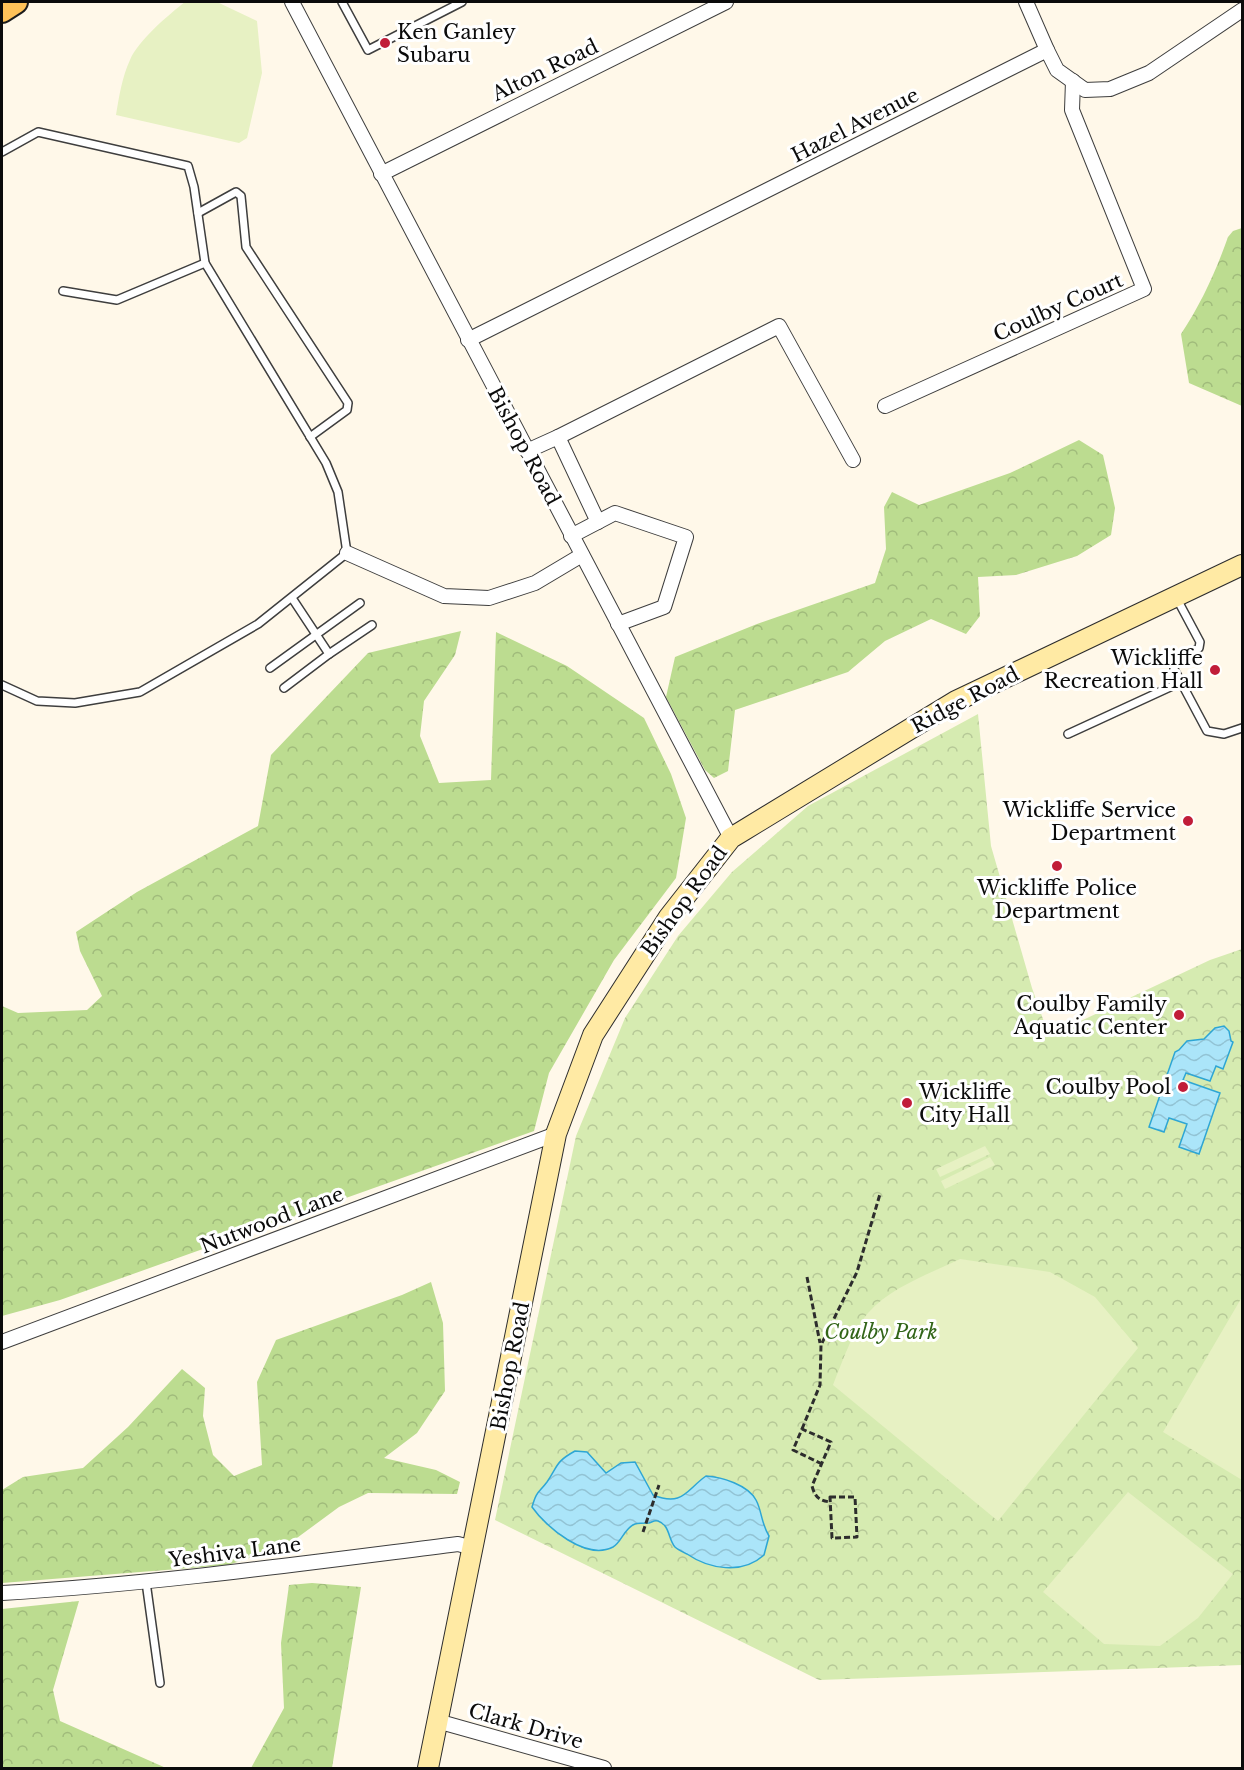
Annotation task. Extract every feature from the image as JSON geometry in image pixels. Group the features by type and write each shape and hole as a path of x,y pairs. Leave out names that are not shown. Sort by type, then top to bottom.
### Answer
{"main road":[{"name":"Ridge Road","path":"730,838 956,701 1242,565"},
{"name":"Bishop Road","path":"428,1768 556,1134 592,1035 669,917 730,838"}],"street":[{"name":"Bishop Road","path":"292,2 730,838"},
{"name":"Alton Road","path":"381,174 726,2"},
{"path":"1026,2 1057,70 1085,90 1110,89 1149,73 1242,10"},
{"name":"Hazel Avenue","path":"468,340 1047,50"},
{"name":"Coulby Court","path":"885,406 1144,289 1072,110 1072,81"},
{"path":"527,451 779,326 853,460"},
{"path":"558,437 598,522"},
{"path":"572,536 615,513 686,537 664,607 618,624"},
{"path":"347,553 444,596 489,598 535,584 582,555"},
{"name":"Nutwood Lane","path":"2,1342 556,1134"},
{"name":"Yeshiva Lane","path":"2,1593 91,1588 458,1545 473,1548"},
{"name":"Clark Drive","path":"437,1721 604,1768"}],"lane":[{"path":"342,2 368,50 462,2"},
{"path":"2,152 38,132 188,166 194,187 205,263 326,463 338,492 347,553 258,624 140,692 75,703 37,701 2,685"},
{"path":"198,213 236,192 241,196 246,247 348,403 347,410 310,437"},
{"path":"63,291 117,300 205,263"},
{"path":"1176,597 1200,642 1199,648 1175,662 1174,669 1207,731 1224,734 1242,728"},
{"path":"292,598 329,654"},
{"path":"270,668 360,603"},
{"path":"284,688 372,625"},
{"path":"1068,734 1181,682"},
{"path":"146,1582 160,1683"}],"path":[{"path":"820,1345 857,1272 880,1194"},
{"path":"807,1276 820,1345 820,1386 793,1450 822,1464"},
{"path":"802,1429 831,1442 812,1486 814,1493 821,1501 831,1502"},
{"path":"643,1532 659,1485"},
{"path":"830,1497 855,1497 857,1537 832,1538 831,1502 830,1497"}],"green space":[{"path":"185,2 217,2 257,21 262,73 247,138 239,143 116,115 123,80 134,53 154,29"},
{"path":"1242,228 1242,406 1189,383 1181,334 1208,287 1228,237 1233,231"},
{"path":"1079,440 1103,455 1115,508 1111,535 1077,556 1016,575 978,577 980,616 966,634 931,619 885,641 848,672 735,710 728,771 714,778 705,770 666,697 675,657 757,624 875,583 886,549 884,507 892,492 919,505 1010,473"},
{"path":"461,631 455,655 424,701 420,736 439,783 491,780 496,632 567,666 644,718 671,774 686,818 676,878 614,960 549,1073 534,1131 60,1300 2,1316 2,1006 18,1013 87,1010 102,996 80,951 76,932 137,892 258,826 271,755 368,653"},
{"name":"Coulby Park","path":"978,714 991,846 1032,988 1049,1036 1210,960 1242,949 1242,1665 819,1680 495,1520 576,1136 625,1018 678,936 732,872 808,806"},
{"path":"985,1146 990,1154 940,1177 936,1169"},
{"path":"990,1157 995,1165 945,1189 941,1181"},
{"path":"960,1259 1050,1272 1095,1297 1138,1348 998,1521 833,1385 852,1338 862,1321 877,1304 899,1288"},
{"path":"431,1282 443,1323 445,1391 417,1433 384,1458 436,1470 460,1482 457,1494 368,1493 339,1507 286,1546 228,1565 2,1583 2,1490 23,1477 83,1468 128,1427 182,1369 205,1388 203,1416 213,1455 234,1476 262,1465 257,1382 276,1340 402,1295"},
{"path":"1242,1297 1242,1480 1163,1432"},
{"path":"1128,1492 1233,1574 1198,1618 1160,1646 1104,1644 1043,1592"},
{"path":"312,1583 361,1587 332,1768 251,1768 284,1708 281,1643 289,1585"},
{"path":"79,1601 53,1690 60,1721 166,1768 2,1768 2,1609"}],"water":[{"name":"Coulby Pool","path":"1224,1026 1229,1031 1233,1042 1223,1069 1216,1066 1210,1081 1186,1073 1183,1080 1220,1093 1199,1154 1179,1147 1187,1124 1169,1118 1164,1132 1149,1127 1175,1052 1187,1041 1204,1039 1215,1028"},
{"path":"575,1451 587,1452 606,1473 621,1463 635,1462 653,1495 663,1498 678,1498 706,1476 727,1480 741,1486 756,1500 769,1536 764,1555 746,1565 736,1567 726,1568 705,1563 676,1548 665,1526 656,1521 631,1526 616,1545 602,1550 579,1546 568,1540 547,1524 532,1507 537,1495 558,1465"}],"place":[{"name":"Ken Ganley Subaru","path":"385,43"},
{"name":"Wickliffe Recreation Hall","path":"1215,670"},
{"name":"Wickliffe Service Department","path":"1188,821"},
{"name":"Wickliffe Police Department","path":"1057,866"},
{"name":"Coulby Family Aquatic Center","path":"1179,1015"},
{"name":"Coulby Pool","path":"1183,1087"},
{"name":"Wickliffe City Hall","path":"907,1103"}]}
